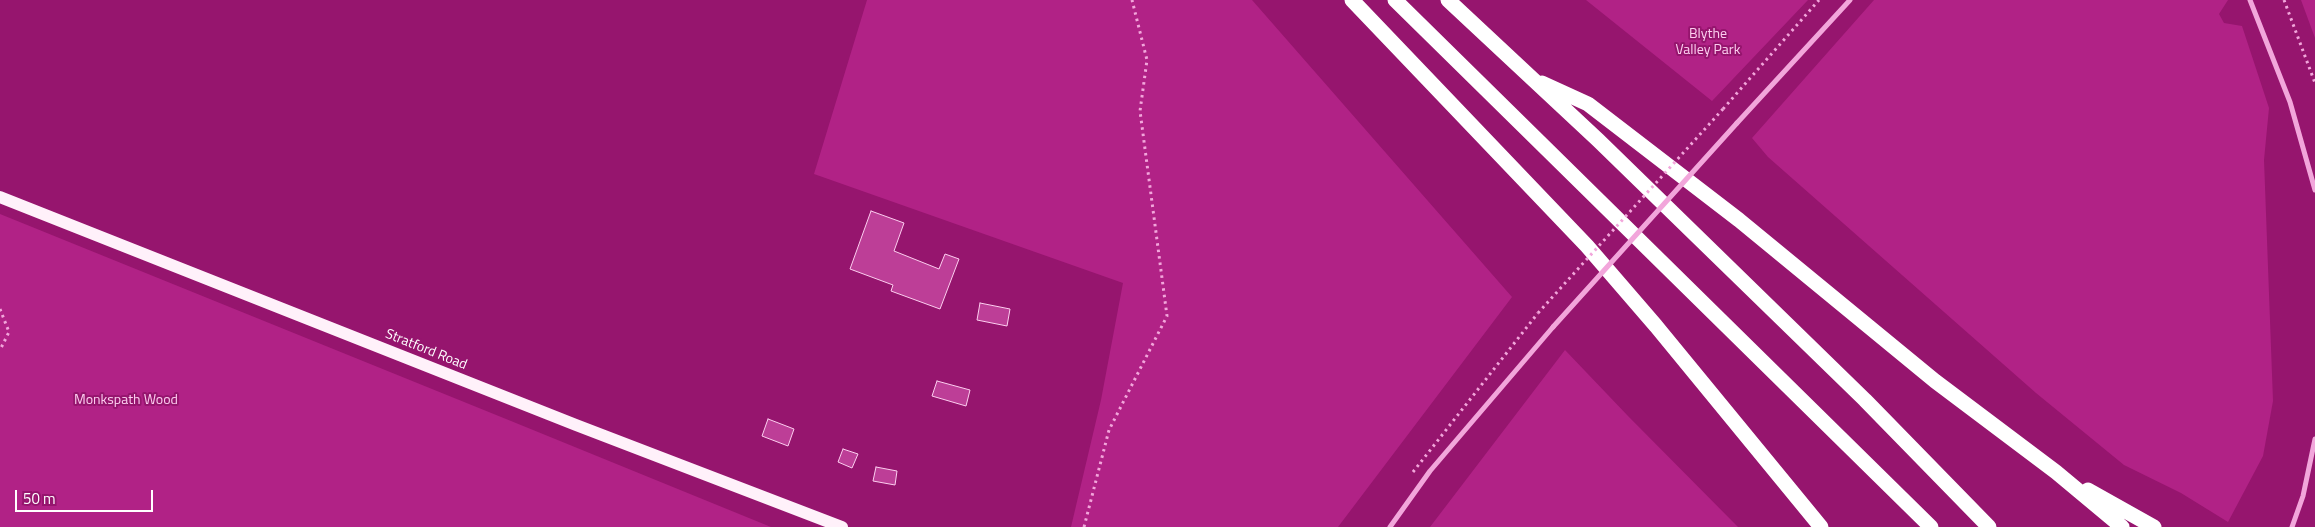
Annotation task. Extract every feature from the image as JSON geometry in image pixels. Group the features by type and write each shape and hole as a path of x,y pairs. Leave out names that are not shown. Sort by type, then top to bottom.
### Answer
{"highway":[{"path":"1352,0 1587,246 1656,326 1821,527"},
{"path":"1395,0 1931,527"},
{"path":"1448,0 1858,393 1989,527"},
{"path":"1531,79 1588,104 1739,220 1935,381 2056,472 2122,527"},
{"path":"2056,472 2154,527"}],"main road":[{"name":"Stratford Road","path":"0,196 566,422 842,527"}],"street":[{"path":"1390,527 1430,471 1553,327 1850,0"},
{"path":"2250,0 2290,102 2315,190"},
{"path":"2292,527 2303,496 2315,439"}],"path":[{"path":"1084,527 1109,430 1167,316 1140,111 1147,60 1132,0"},
{"path":"1409,478 1538,313 1819,0"},
{"path":"2284,0 2315,83"},
{"path":"0,309 9,332 0,350"}],"green space":[{"path":"867,0 1252,0 1512,297 1338,527 1071,527 1101,400 1123,283 814,174"},
{"name":"Blythe Valley Park","path":"1586,0 1808,0 1712,101"},
{"path":"1874,0 2228,0 2219,14 2224,23 2242,26 2269,108 2264,160 2273,401 2263,456 2228,522 2181,493 2124,465 2036,393 1768,157 1752,138"},
{"path":"2301,0 2315,0 2315,38"},
{"name":"Monkspath Wood","path":"0,214 511,421 771,527 0,527"},
{"path":"1565,350 1628,416 1738,527 1430,527"}],"building":[{"path":"871,211 904,223 894,251 939,269 945,254 959,259 940,309 891,291 893,285 850,269"},
{"path":"980,303 1010,309 1007,326 977,320"},
{"path":"937,381 970,390 966,406 932,396"},
{"path":"768,419 794,429 788,446 762,436"},
{"path":"843,449 858,454 852,468 838,462"},
{"path":"876,467 897,471 895,485 873,481"}]}
